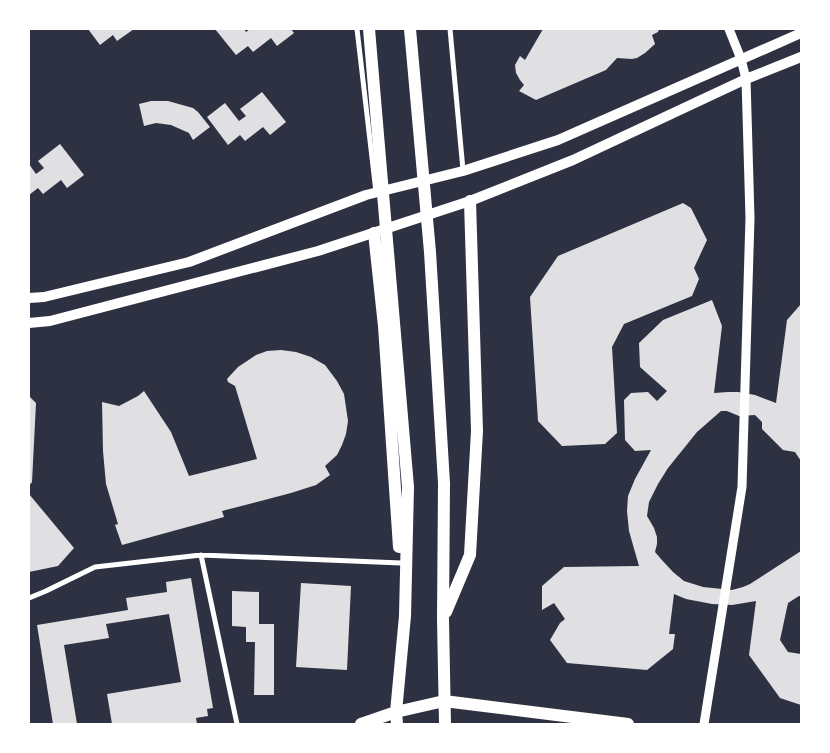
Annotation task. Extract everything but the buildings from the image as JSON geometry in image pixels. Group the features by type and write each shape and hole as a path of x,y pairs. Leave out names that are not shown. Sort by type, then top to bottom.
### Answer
{"main road":[{"path":"369,29 408,487 405,616 397,718"},
{"path":"410,29 430,252 444,484 443,619 445,724"},
{"path":"29,298 44,297 189,262 366,195 463,171 558,140 801,33"},
{"path":"29,323 50,321 318,251 470,201 573,160 746,79 801,57"},
{"path":"443,619 470,555 477,431 470,201"},
{"path":"374,233 384,326 405,616"},
{"path":"362,724 397,718 444,701 628,724"}],"street":[{"path":"357,29 376,192"},
{"path":"450,29 463,171"},
{"path":"704,724 742,487 750,218 746,79 741,59 729,29"},
{"path":"201,555 237,724"},
{"path":"29,598 95,568 201,555 401,563"}]}
